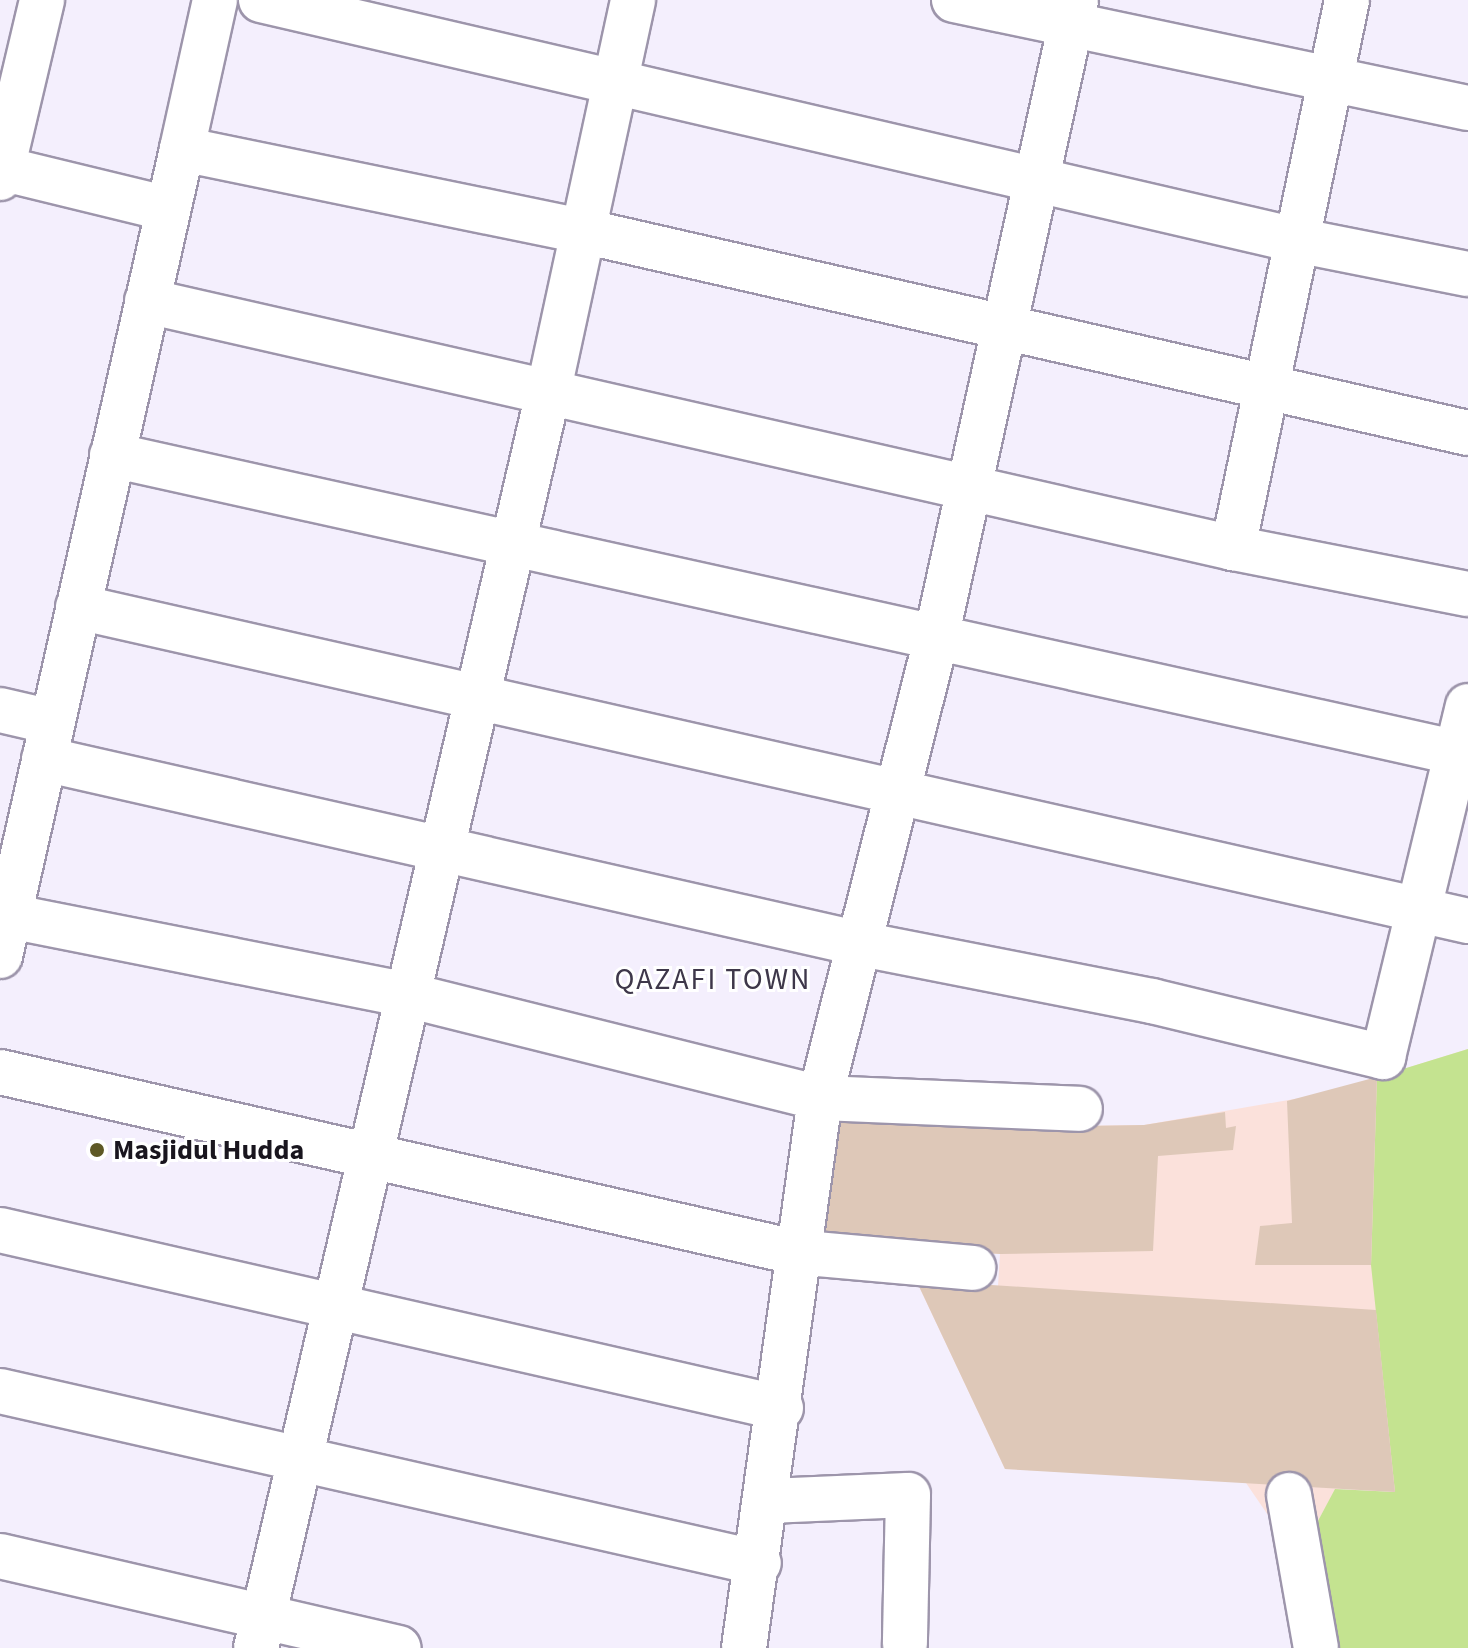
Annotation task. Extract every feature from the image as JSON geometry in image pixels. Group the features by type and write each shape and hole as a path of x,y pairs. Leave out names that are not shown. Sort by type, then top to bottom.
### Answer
{"street":[{"path":"42,0 1,172 168,209"},
{"path":"215,0 4,936 407,995 820,1098 1080,1109"},
{"path":"261,0 1296,240 1468,274"},
{"path":"260,1632 549,389 633,0"},
{"path":"954,0 1073,14 1329,80 1468,108"},
{"path":"1233,548 1347,0"},
{"path":"744,1648 781,1408 795,1252 820,1098 936,638 1073,14"},
{"path":"182,149 583,231 1468,433"},
{"path":"147,301 969,484 1233,548 1468,594"},
{"path":"112,455 1464,754"},
{"path":"78,607 1468,921"},
{"path":"0,710 48,740 441,849 861,944 1152,1001 1383,1057 1419,910 1464,754 1468,706"},
{"path":"0,1072 795,1252 973,1268"},
{"path":"0,1230 781,1408"},
{"path":"0,1391 759,1563"},
{"path":"768,1501 908,1495 905,1644"},
{"path":"1289,1495 1316,1648"},
{"path":"0,1556 260,1632 399,1648"}],"shaded area":[{"path":"1468,1049 1468,1496 1336,1489 1312,1531 1285,1540 1244,1480 1005,1469 916,1280 998,1286 1000,1254 824,1242 839,1113 1010,1127 1144,1125 1323,1094"}],"green space":[{"path":"1468,1049 1468,1648 1329,1648 1312,1532 1335,1489 1395,1492 1371,1265 1377,1077"}],"building":[{"path":"1377,1077 1371,1265 1255,1265 1260,1226 1292,1223 1287,1101"},
{"path":"1225,1112 1226,1128 1236,1126 1233,1150 1158,1156 1153,1251 1000,1254 824,1242 839,1113 1009,1127 1144,1125"},
{"path":"916,1280 1376,1310 1395,1492 1005,1469"}],"place":[{"name":"Masjidul Hudda","path":"97,1150"}],"district":[{"name":"QAZAFI TOWN","path":"713,980"}]}
